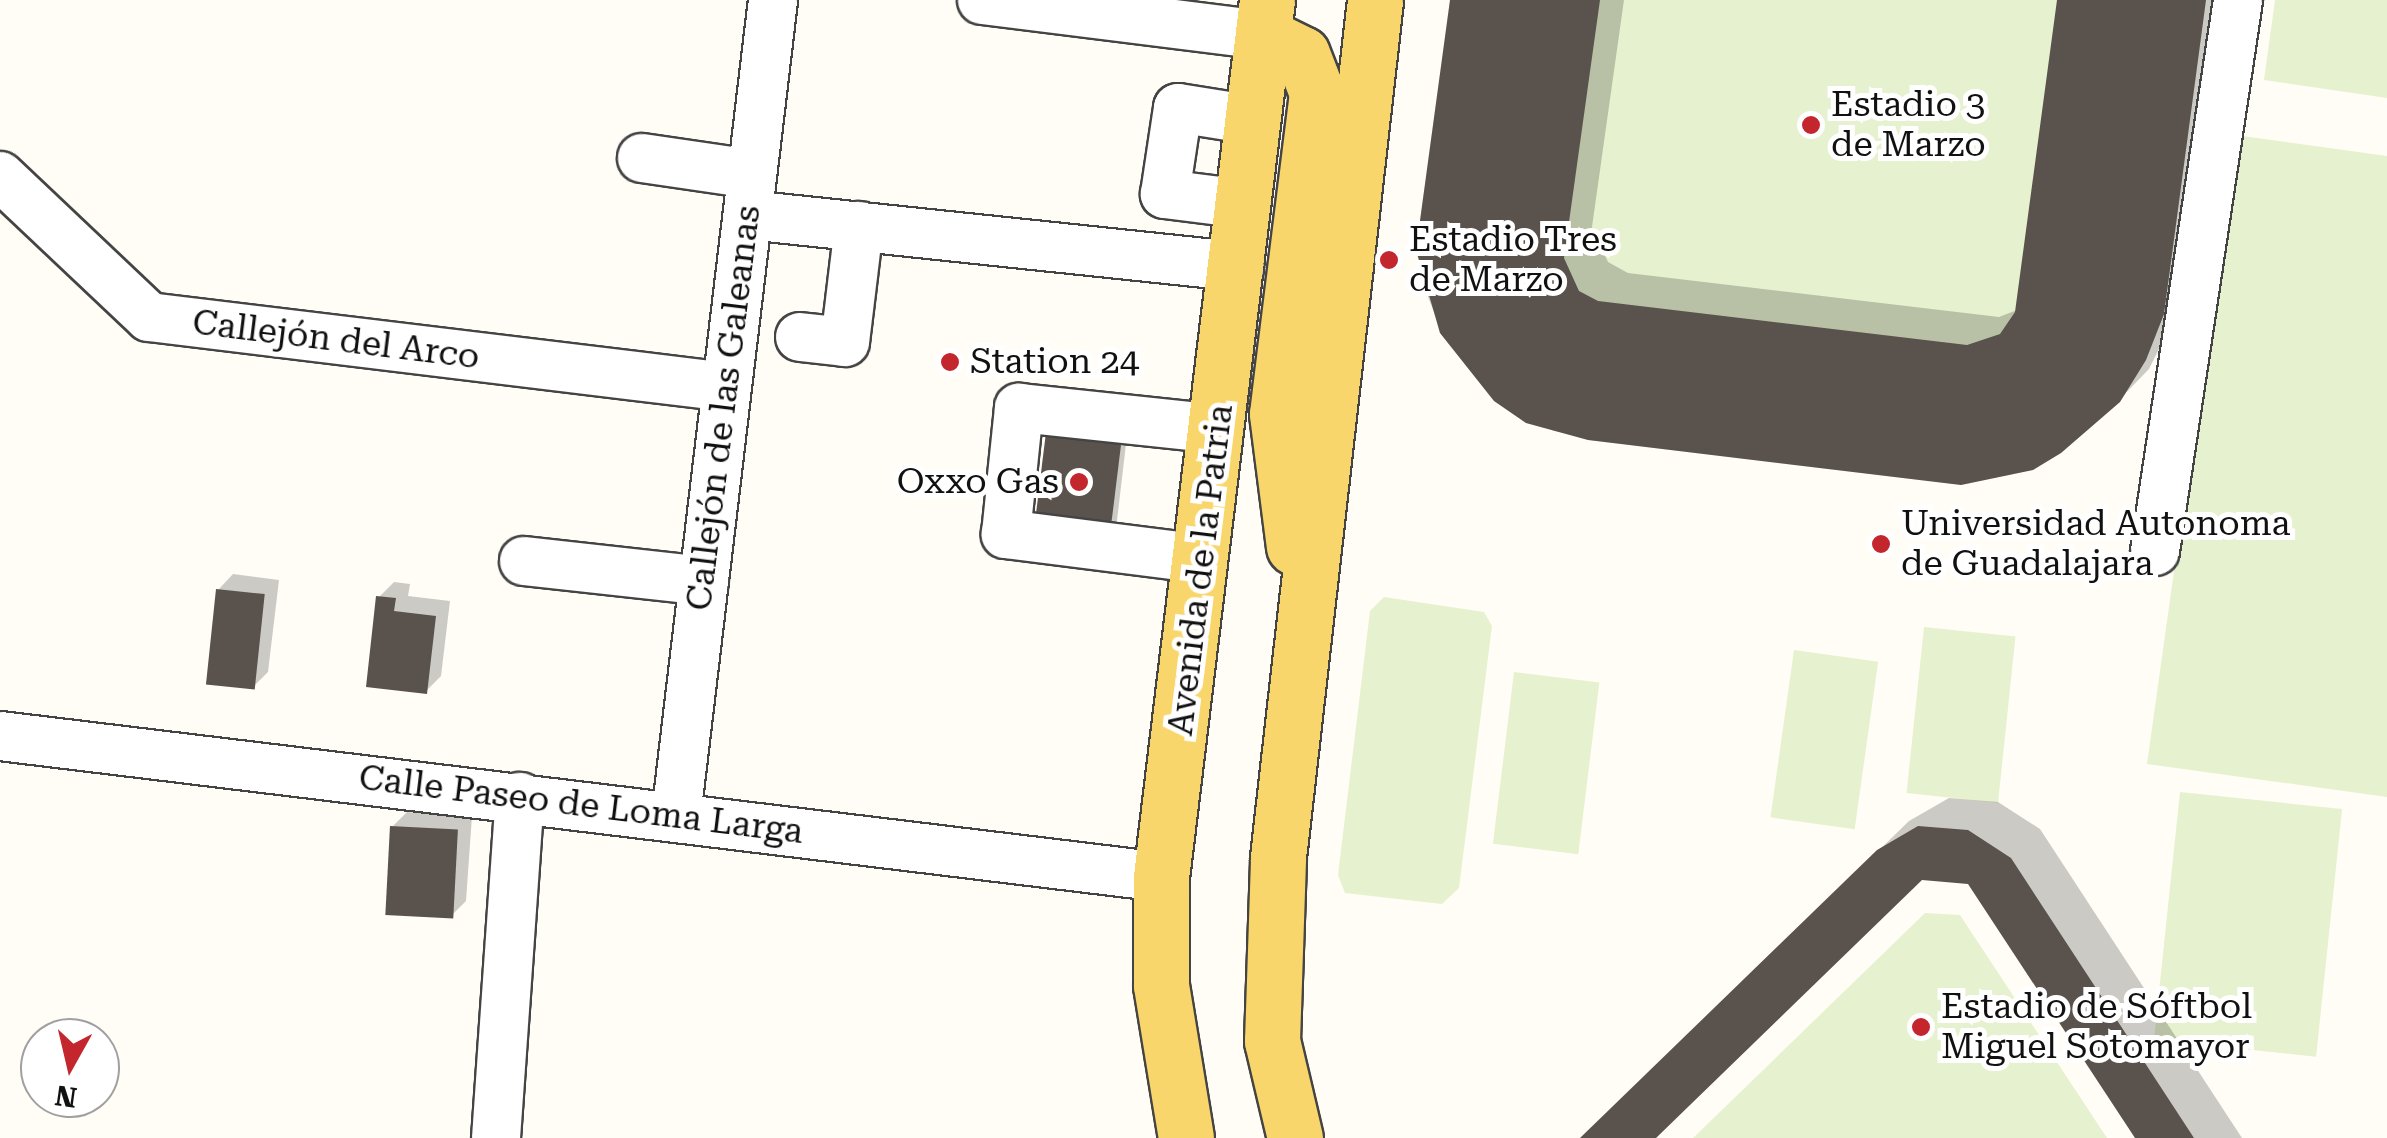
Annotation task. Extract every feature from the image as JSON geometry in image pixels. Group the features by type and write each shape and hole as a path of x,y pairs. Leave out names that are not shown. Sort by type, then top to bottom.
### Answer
{"main road":[{"path":"1294,1138 1272,1041 1270,974 1306,604 1375,0"},
{"path":"1265,18 1302,54 1317,93 1278,414 1283,494 1306,604"},
{"name":"Avenida de la Patria","path":"1186,1138 1161,985 1161,877 1220,428 1265,18"}],"street":[{"name":"Callejón de las Galeanas","path":"676,816 773,0"},
{"path":"2156,551 2238,0"},
{"path":"999,1 1265,18"},
{"path":"1244,204 1165,194 1178,108 1254,120"},
{"path":"642,158 858,226 1238,267"},
{"name":"Callejón del Arco","path":"0,176 150,317 727,388"},
{"path":"800,337 845,342 858,226"},
{"path":"1203,559 1006,534 1019,408 1220,428"},
{"path":"524,560 704,582"},
{"name":"Calle Paseo de Loma Larga","path":"0,736 1161,877"},
{"path":"496,1138 520,797"}],"green space":[{"name":"Estadio 3 de Marzo","path":"1450,0 2206,0 2164,314 2146,360 2120,402 2061,453 2033,470 1961,485 1588,440 1526,423 1494,401 1440,333 1416,250"},
{"path":"2275,0 2387,0 2387,98 2264,80"},
{"path":"2235,135 2387,156 2387,797 2147,764"},
{"path":"1384,597 1484,612 1492,626 1459,888 1442,904 1345,893 1338,875 1370,611"},
{"path":"1924,627 2015,637 1998,803 1907,793"},
{"path":"1794,650 1878,662 1855,829 1770,817"},
{"path":"1514,672 1599,682 1578,854 1493,844"},
{"path":"2180,792 2342,809 2316,1057 2154,1040"},
{"name":"Estadio de Sóftbol Miguel Sotomayor","path":"1925,913 1960,915 2107,1138 1693,1138"}],"building":[{"name":"Estadio 3 de Marzo","path":"1450,0 1600,0 1564,258 1579,291 1598,301 1967,345 2000,334 2015,312 2057,0 2206,0 2164,314 2146,360 2120,402 2061,453 2033,470 1961,485 1588,440 1526,423 1494,401 1440,333 1416,250"},
{"name":"Oxxo Gas","path":"1047,424 1122,433 1109,539 1034,530"},
{"path":"216,589 265,594 255,690 206,684"},
{"path":"376,596 396,598 394,611 436,616 427,694 366,687"},
{"path":"390,826 458,830 453,918 385,915"},
{"path":"1918,826 1968,830 2011,858 2194,1138 2135,1138 1968,884 1922,880 1656,1138 1580,1138 1877,850"}],"place":[{"name":"Estadio 3 de Marzo","path":"1811,125"},
{"name":"Estadio Tres de Marzo","path":"1389,260"},
{"name":"Station 24","path":"950,362"},
{"name":"Oxxo Gas","path":"1079,482"},
{"name":"Universidad Autonoma de Guadalajara","path":"1881,544"},
{"name":"Estadio de Sóftbol Miguel Sotomayor","path":"1921,1027"}]}
